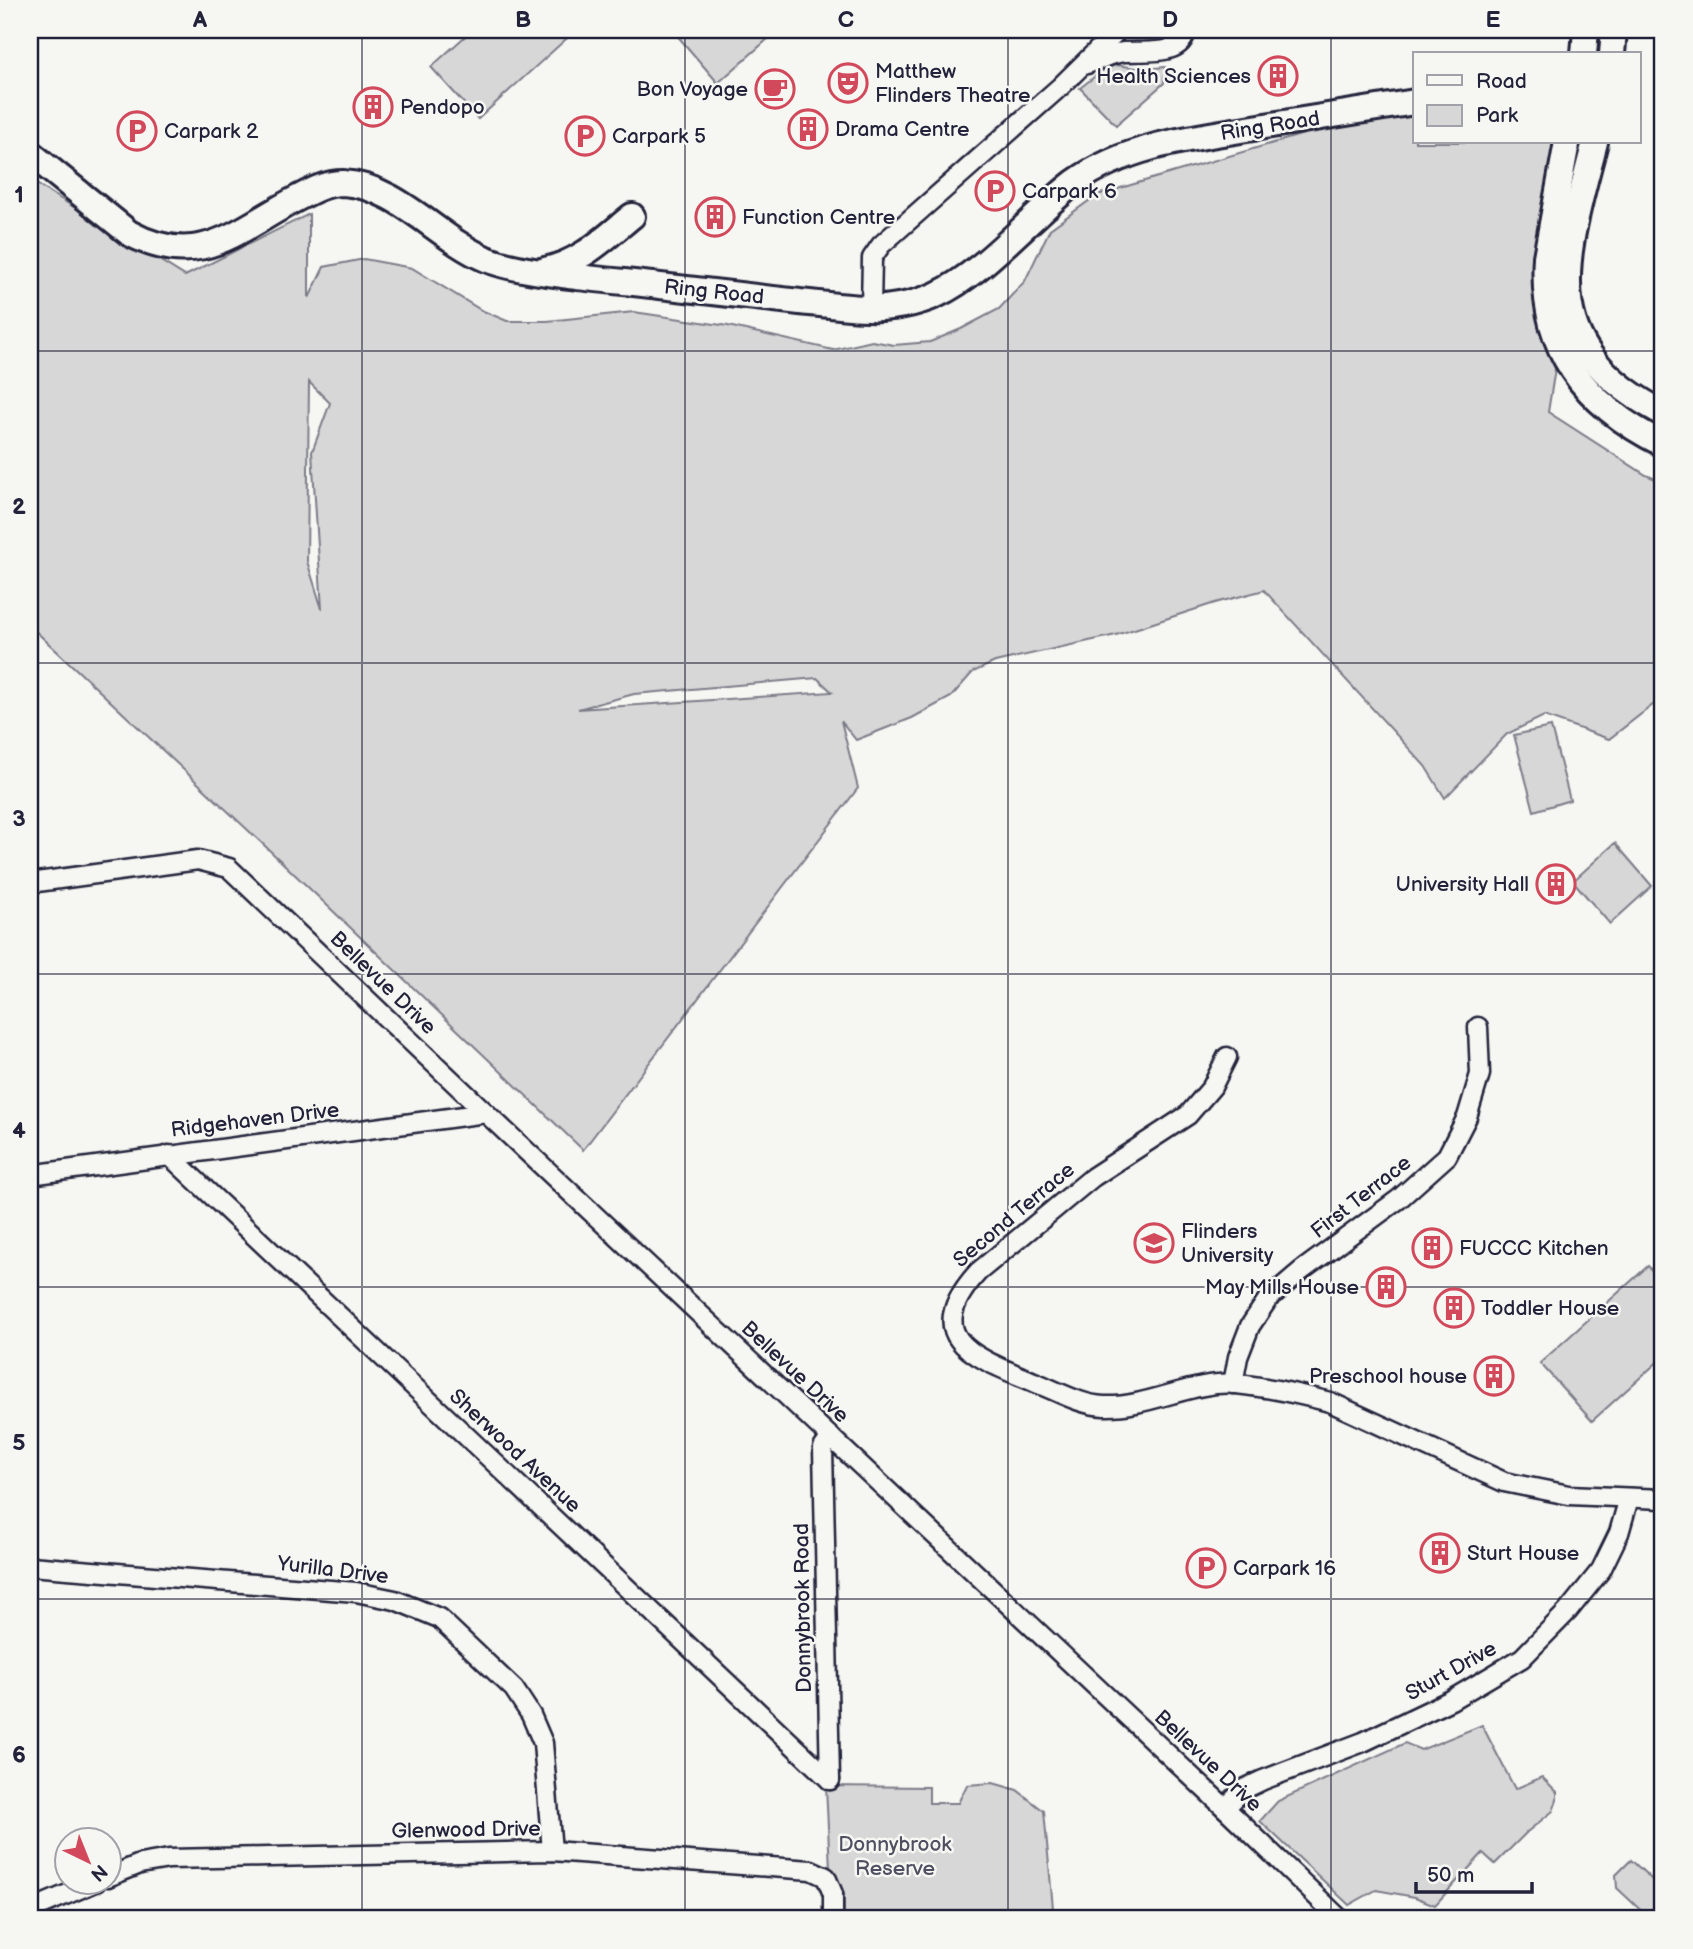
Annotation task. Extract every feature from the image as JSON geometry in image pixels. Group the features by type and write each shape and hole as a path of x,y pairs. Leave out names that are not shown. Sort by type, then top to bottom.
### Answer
{"street":[{"path":"871,308 872,258 881,245 1082,66 1118,30"},
{"path":"1082,66 1124,52 1166,50 1182,40 1186,30"},
{"path":"1588,49 1606,30"},
{"path":"1612,52 1614,30"},
{"name":"Ring Road","path":"30,153 118,226 154,245 186,249 220,242 311,191 330,183 344,183 382,193 453,241 486,258 538,272 871,308 916,302 953,285 1075,182 1091,171 1118,159 1190,139 1413,102"},
{"path":"1595,144 1567,260 1569,303 1577,329 1598,366 1613,382 1663,413"},
{"path":"1563,149 1545,266 1550,326 1572,372 1601,404 1636,431 1663,444"},
{"path":"538,272 565,266 584,255 632,216"},
{"name":"Bellevue Drive","path":"30,883 198,860 229,868 1340,1919"},
{"name":"First Terrace","path":"1233,1384 1238,1357 1250,1326 1268,1299 1301,1271 1410,1191 1447,1156 1467,1117 1480,1074 1478,1027"},
{"name":"Second Terrace","path":"1227,1057 1212,1087 1188,1115 1093,1177 978,1272 954,1303 952,1322 957,1335 976,1357 1086,1404 1130,1405 1233,1384"},
{"name":"Ridgehaven Drive","path":"30,1175 486,1113"},
{"name":"Sherwood Avenue","path":"169,1154 830,1780"},
{"path":"1233,1384 1306,1395 1330,1402 1504,1482 1569,1495 1663,1499"},
{"name":"Donnybrook Road","path":"830,1780 823,1448 831,1437"},
{"name":"Sturt Drive","path":"1225,1808 1244,1789 1363,1742 1451,1700 1522,1658 1568,1611 1601,1570 1619,1533 1629,1498"},
{"name":"Yurilla Drive","path":"30,1566 356,1592 395,1600 439,1618 514,1689 531,1715 543,1743 552,1851"},
{"name":"Glenwood Drive","path":"122,1871 140,1864 169,1859 552,1851 811,1870 826,1877 833,1894 833,1919"},
{"path":"30,1910 63,1896"}],"green space":[{"path":"472,30 576,30 478,119 431,67"},
{"path":"678,30 778,30 718,83 675,33"},
{"path":"1116,65 1144,69 1165,67 1167,75 1164,83 1116,125 1080,88 1103,70"},
{"path":"1409,103 1413,103 1413,144 1555,144 1559,344 1548,412 1646,475 1663,482 1663,697 1609,739 1544,716 1507,734 1445,798 1425,766 1264,590 1116,635 995,662 973,672 951,697 912,718 856,740 841,721 858,788 583,1150 30,626 30,180 185,276 309,214 309,298 324,267 364,259 412,268 481,310 507,321 547,321 634,312 728,326 833,350 872,341 894,345 930,342 999,309 1025,281 1050,229 1097,195","holes":["309,382 330,403 312,452 322,609 307,561","817,678 832,692 578,709 634,694"]},
{"path":"1551,727 1570,800 1534,811 1514,735"},
{"path":"1615,843 1652,886 1610,924 1573,881"},
{"path":"1648,1266 1663,1283 1663,1357 1592,1421 1540,1363"},
{"path":"1482,1725 1515,1789 1542,1777 1557,1792 1557,1800 1553,1811 1495,1864 1483,1853 1435,1905 1415,1897 1376,1890 1349,1905 1260,1821 1278,1801 1405,1743 1421,1750"},
{"name":"Donnybrook Reserve","path":"993,1783 1017,1790 1044,1811 1054,1919 844,1919 844,1894 830,1869 826,1786 929,1787 929,1803 958,1803 967,1785"},
{"path":"1631,1860 1663,1890 1663,1917 1650,1919 1617,1888 1616,1875"}],"place":[{"name":"Health Sciences","path":"1278,76"},
{"name":"Matthew Flinders Theatre","path":"848,83"},
{"name":"Bon Voyage","path":"775,89"},
{"name":"Pendopo","path":"373,107"},
{"name":"Drama Centre","path":"808,129"},
{"name":"Carpark 2","path":"137,131"},
{"name":"Carpark 5","path":"585,136"},
{"name":"Carpark 6","path":"995,191"},
{"name":"Function Centre","path":"715,217"},
{"name":"University Hall","path":"1556,884"},
{"name":"Flinders University","path":"1154,1243"},
{"name":"FUCCC Kitchen","path":"1432,1248"},
{"name":"May Mills House","path":"1386,1287"},
{"name":"Toddler House","path":"1454,1308"},
{"name":"Preschool house","path":"1494,1376"},
{"name":"Sturt House","path":"1440,1553"},
{"name":"Carpark 16","path":"1206,1568"}]}
